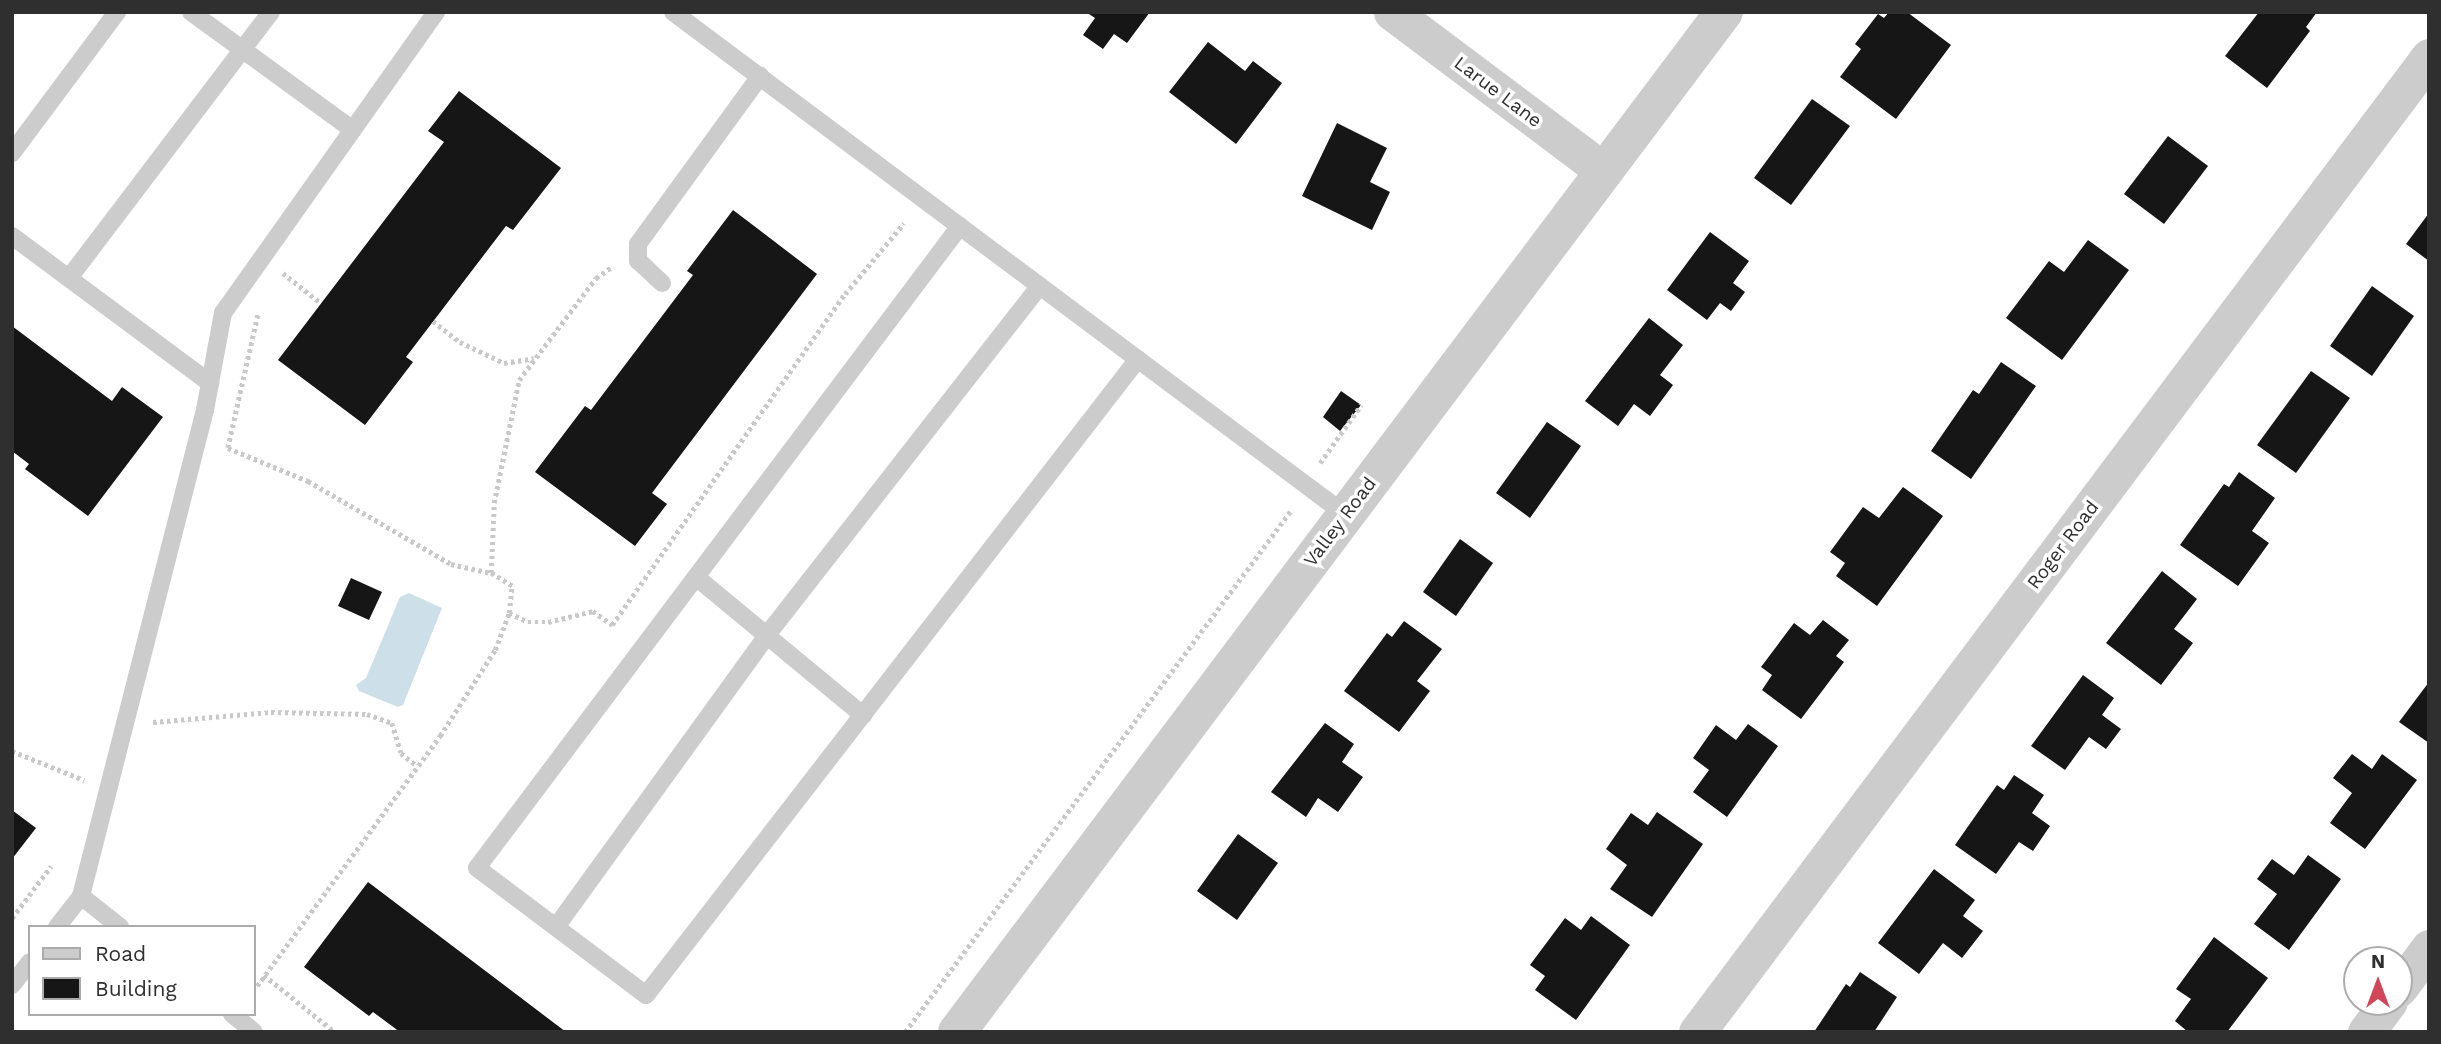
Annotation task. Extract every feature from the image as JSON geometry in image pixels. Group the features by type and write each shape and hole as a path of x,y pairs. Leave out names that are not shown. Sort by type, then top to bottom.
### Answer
{"street":[{"name":"Larue Lane","path":"1392,12 1604,172"},
{"name":"Valley Road","path":"957,1032 1724,12"},
{"name":"Roger Road","path":"1698,1032 2429,57"},
{"path":"2413,969 2429,948"},
{"path":"2366,1032 2378,1016"}],"lane":[{"path":"12,153 117,12"},
{"path":"191,12 353,130"},
{"path":"69,278 271,12"},
{"path":"58,925 80,896 210,383 223,313 436,12"},
{"path":"673,12 1346,515"},
{"path":"662,283 638,261 638,244 760,76"},
{"path":"960,226 477,868 646,995 1138,359"},
{"path":"12,236 210,383"},
{"path":"556,927 767,635 1040,286"},
{"path":"696,577 863,715"},
{"path":"80,896 117,925"},
{"path":"12,985 28,965"},
{"path":"234,1016 254,1032"}],"path":[{"path":"509,613 527,622 548,622 593,611 612,625 845,293 904,223"},
{"path":"491,573 505,438 519,380 596,278 638,252"},
{"path":"275,281 280,271"},
{"path":"257,986 476,683 509,613 512,586 491,573 451,565 308,481 228,448 254,323 265,302"},
{"path":"433,321 460,342 504,363 534,358"},
{"path":"905,1032 1285,521 1306,485 1361,405"},
{"path":"125,718 163,722 271,712 367,714 392,723 401,753 417,766"},
{"path":"12,751 81,780 109,781"},
{"path":"12,918 15,909 51,866"},
{"path":"264,975 335,1032"}],"shaded area":[{"path":"409,593 442,608 403,705 398,707 359,691 356,685 366,678 400,597"}],"building":[{"path":"1086,12 1150,12 1127,43 1114,34 1103,49 1083,35 1095,18"},
{"path":"1889,12 1907,12 1951,45 1896,119 1840,77 1861,49 1855,44 1878,14 1884,18"},
{"path":"2259,12 2317,12 2306,27 2310,31 2267,88 2225,56"},
{"path":"1208,42 1245,71 1253,61 1282,83 1236,144 1169,92"},
{"path":"459,91 561,168 513,230 506,226 406,357 413,362 365,425 278,360 444,142 428,131"},
{"path":"1812,99 1850,126 1791,205 1754,178"},
{"path":"1337,123 1387,148 1370,182 1390,192 1372,230 1302,196"},
{"path":"2168,136 2208,166 2164,224 2124,194"},
{"path":"733,210 817,274 652,493 667,504 635,546 535,472 585,406 591,410 693,275 687,271"},
{"path":"2429,213 2429,261 2406,244"},
{"path":"1710,232 1749,261 1733,283 1745,292 1731,311 1720,303 1707,320 1667,290"},
{"path":"2088,240 2129,270 2062,360 2006,318 2049,261 2064,272"},
{"path":"2372,286 2414,316 2372,376 2330,346"},
{"path":"1649,318 1683,345 1660,375 1673,385 1650,416 1634,404 1618,426 1585,401"},
{"path":"12,326 112,401 122,387 163,417 88,516 25,469 29,464 12,451"},
{"path":"2001,362 2036,386 1971,479 1931,451 1973,390 1979,394"},
{"path":"2311,371 2350,398 2296,473 2257,445"},
{"path":"1341,391 1361,405 1340,431 1323,417"},
{"path":"1547,422 1581,446 1530,518 1496,493"},
{"path":"2239,472 2275,498 2252,531 2269,543 2238,586 2180,545 2224,484 2229,487"},
{"path":"1903,487 1943,516 1877,606 1836,576 1845,563 1830,552 1863,507 1879,518"},
{"path":"1460,539 1493,563 1456,616 1423,592"},
{"path":"2162,571 2197,599 2174,629 2193,643 2161,685 2106,643"},
{"path":"351,578 382,592 369,620 338,606"},
{"path":"1823,620 1849,640 1836,656 1844,662 1801,719 1762,690 1772,675 1761,667 1794,623 1810,635"},
{"path":"1404,621 1442,649 1417,681 1430,691 1399,732 1344,691 1387,633 1392,637"},
{"path":"2083,675 2114,698 2102,715 2121,729 2106,749 2089,737 2065,770 2031,746"},
{"path":"2429,682 2429,743 2399,722"},
{"path":"1325,723 1354,744 1342,762 1363,777 1338,812 1318,798 1306,817 1271,792"},
{"path":"1748,724 1778,746 1727,817 1693,792 1709,770 1693,758 1716,725 1736,740"},
{"path":"2352,754 2372,769 2382,754 2417,780 2365,849 2330,823 2352,793 2333,778"},
{"path":"2014,775 2044,795 2032,813 2050,826 2033,851 2019,842 1996,874 1955,845 1997,785 2004,790"},
{"path":"12,810 36,828 12,859"},
{"path":"1657,812 1703,844 1652,917 1610,889 1627,865 1606,849 1631,813 1648,825"},
{"path":"1238,834 1278,863 1237,920 1197,891"},
{"path":"2308,855 2341,879 2289,950 2254,924 2277,894 2257,879 2272,859 2294,875"},
{"path":"1934,869 1975,900 1963,916 1983,931 1962,958 1943,943 1919,974 1878,943"},
{"path":"368,882 566,1032 400,1032 373,1012 369,1016 304,967"},
{"path":"1591,916 1630,945 1576,1020 1535,990 1545,976 1530,965 1565,918 1581,930"},
{"path":"2214,937 2268,978 2227,1032 2188,1032 2175,1021 2191,999 2176,989"},
{"path":"1860,972 1897,997 1874,1032 1814,1032 1846,984 1850,987"}]}
